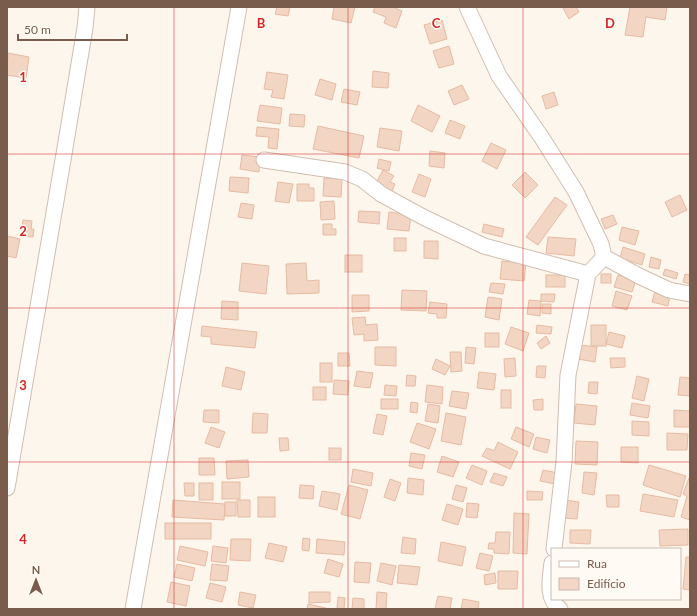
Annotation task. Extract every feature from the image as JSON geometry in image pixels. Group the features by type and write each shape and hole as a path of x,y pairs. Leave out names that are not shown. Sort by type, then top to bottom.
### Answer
{"street":[{"path":"7,488 85,28 87,7"},
{"path":"134,609 239,7"},
{"path":"467,7 499,76 542,138 576,192 601,244 604,257 669,290 690,294"},
{"path":"264,160 344,172 353,175 362,179 381,194 423,217 484,246 588,274"},
{"path":"554,548 564,462 567,384 588,274 604,257"},
{"path":"552,600 560,609"}],"building":[{"path":"277,7 290,7 288,16 275,14"},
{"path":"334,7 355,7 351,23 332,19"},
{"path":"375,7 395,7 402,11 396,28 384,23 386,17 373,12"},
{"path":"576,7 579,12 569,19 563,8"},
{"path":"630,7 667,7 665,20 646,17 643,37 625,35"},
{"path":"442,20 447,39 430,44 424,25"},
{"path":"449,46 454,64 439,68 433,51"},
{"path":"8,53 29,57 26,78 7,75"},
{"path":"373,71 389,73 388,88 372,87"},
{"path":"267,72 288,75 284,99 271,97 273,90 264,89"},
{"path":"320,79 336,84 332,100 315,95"},
{"path":"462,85 469,99 454,105 448,91"},
{"path":"344,89 360,92 357,105 341,102"},
{"path":"554,92 558,105 546,109 542,96"},
{"path":"260,105 282,108 280,124 257,121"},
{"path":"418,105 440,116 432,132 411,121"},
{"path":"290,114 305,115 304,127 289,126"},
{"path":"450,120 465,126 460,139 445,133"},
{"path":"318,126 364,136 359,158 313,149"},
{"path":"257,127 279,129 277,149 268,148 269,137 256,136"},
{"path":"380,128 402,131 399,151 377,147"},
{"path":"491,143 506,150 497,169 482,161"},
{"path":"430,151 445,153 444,168 429,166"},
{"path":"242,155 260,157 259,172 240,169"},
{"path":"379,159 391,162 389,171 377,168"},
{"path":"383,170 394,176 390,182 395,184 392,191 376,183"},
{"path":"525,172 538,185 525,198 512,185"},
{"path":"419,174 431,179 425,197 412,192"},
{"path":"230,177 249,178 248,193 229,191"},
{"path":"324,178 342,179 341,197 323,196"},
{"path":"278,182 293,184 289,203 275,201"},
{"path":"297,184 309,184 309,188 314,188 314,201 297,201"},
{"path":"680,195 687,210 672,217 665,202"},
{"path":"555,197 567,205 538,245 526,237"},
{"path":"334,201 335,219 321,220 320,202"},
{"path":"241,203 254,205 252,219 238,217"},
{"path":"359,211 380,212 379,224 358,222"},
{"path":"389,212 411,215 409,231 387,229"},
{"path":"613,215 617,224 605,229 601,219"},
{"path":"23,220 32,221 31,229 34,229 33,237 21,236"},
{"path":"323,224 332,224 332,229 336,229 336,235 323,235"},
{"path":"484,224 504,229 502,237 482,232"},
{"path":"622,227 639,231 635,245 619,240"},
{"path":"7,236 20,239 16,258 7,256"},
{"path":"548,237 576,239 574,256 546,253"},
{"path":"394,238 406,238 406,251 394,251"},
{"path":"424,241 438,241 438,259 424,258"},
{"path":"623,247 645,254 642,265 620,258"},
{"path":"345,255 362,255 362,272 345,272"},
{"path":"651,257 661,260 659,269 649,267"},
{"path":"502,261 526,263 524,281 500,279"},
{"path":"242,263 269,266 266,294 239,291"},
{"path":"306,263 307,281 319,280 319,293 287,294 286,264"},
{"path":"665,269 678,273 676,279 663,275"},
{"path":"601,274 611,274 611,283 601,283"},
{"path":"685,274 690,275 690,284 683,282"},
{"path":"546,275 565,275 565,287 546,287"},
{"path":"618,275 636,280 632,292 614,287"},
{"path":"491,283 505,284 503,294 489,292"},
{"path":"402,290 427,291 426,311 401,310"},
{"path":"616,291 632,296 627,310 612,306"},
{"path":"655,291 670,295 668,306 652,302"},
{"path":"541,294 555,294 554,302 541,301"},
{"path":"352,295 369,295 369,311 352,312"},
{"path":"488,297 502,299 499,320 485,317"},
{"path":"529,300 541,301 540,316 527,314"},
{"path":"222,301 238,302 238,320 221,319"},
{"path":"430,302 447,304 446,318 437,318 437,314 428,313"},
{"path":"542,304 551,304 551,314 542,313"},
{"path":"365,317 366,325 377,324 378,340 364,341 364,334 354,335 352,318"},
{"path":"537,325 552,327 551,334 536,333"},
{"path":"591,325 606,325 606,346 591,346"},
{"path":"202,326 257,332 255,348 211,344 211,337 201,336"},
{"path":"511,327 529,333 523,351 505,344"},
{"path":"609,332 625,336 622,348 606,344"},
{"path":"485,333 499,333 499,347 485,347"},
{"path":"546,336 550,343 541,349 537,343"},
{"path":"580,345 597,347 595,362 578,359"},
{"path":"375,347 396,347 396,366 375,365"},
{"path":"466,347 476,348 474,364 465,363"},
{"path":"450,352 461,352 462,371 451,372"},
{"path":"338,353 349,353 350,366 338,366"},
{"path":"515,358 516,376 505,377 504,359"},
{"path":"610,358 625,358 625,367 611,368"},
{"path":"436,359 450,366 445,375 432,369"},
{"path":"320,363 332,363 332,382 320,382"},
{"path":"537,366 546,366 545,378 536,377"},
{"path":"226,367 245,372 241,390 222,386"},
{"path":"357,371 373,373 370,388 354,386"},
{"path":"479,372 496,374 494,390 477,388"},
{"path":"407,375 416,376 415,386 406,386"},
{"path":"637,376 649,379 644,401 632,398"},
{"path":"680,377 690,378 690,396 678,395"},
{"path":"334,380 349,381 348,395 333,394"},
{"path":"589,382 598,382 597,394 588,393"},
{"path":"385,385 397,386 396,396 384,395"},
{"path":"427,385 443,387 442,404 425,402"},
{"path":"313,387 326,387 326,400 313,400"},
{"path":"501,390 511,390 511,408 501,408"},
{"path":"452,391 469,393 466,409 449,406"},
{"path":"381,399 398,399 398,409 381,409"},
{"path":"543,399 543,410 534,410 533,400"},
{"path":"411,402 418,403 417,413 410,412"},
{"path":"632,403 650,406 648,418 630,415"},
{"path":"428,404 440,406 438,423 425,421"},
{"path":"576,404 597,406 595,425 574,423"},
{"path":"204,410 219,410 219,423 203,422"},
{"path":"674,410 690,411 690,427 674,427"},
{"path":"253,413 268,414 267,433 252,433"},
{"path":"446,413 466,417 461,445 441,441"},
{"path":"377,414 387,416 383,435 373,433"},
{"path":"632,421 649,422 649,436 632,435"},
{"path":"417,423 436,429 429,449 410,442"},
{"path":"211,427 225,432 219,448 205,443"},
{"path":"516,427 534,434 529,447 511,439"},
{"path":"667,433 688,434 687,450 667,450"},
{"path":"536,437 550,440 547,453 533,449"},
{"path":"279,438 288,438 289,450 280,451"},
{"path":"576,441 598,442 597,465 575,464"},
{"path":"498,442 518,452 510,469 482,456 487,448 494,451"},
{"path":"621,447 638,447 638,463 621,462"},
{"path":"329,448 341,448 341,460 329,460"},
{"path":"411,453 425,455 422,469 409,466"},
{"path":"442,456 459,462 453,477 437,472"},
{"path":"199,458 214,458 215,475 199,475"},
{"path":"248,460 249,477 227,479 226,461"},
{"path":"472,465 487,471 482,485 466,478"},
{"path":"649,465 686,476 680,497 643,485"},
{"path":"353,469 373,473 371,486 351,482"},
{"path":"543,470 558,473 555,484 540,481"},
{"path":"584,472 597,473 594,495 582,493"},
{"path":"494,473 507,477 503,486 490,482"},
{"path":"408,478 424,480 423,495 407,493"},
{"path":"689,478 690,520 681,517 687,496 683,494"},
{"path":"390,479 401,483 395,501 384,497"},
{"path":"222,482 240,482 240,499 222,499"},
{"path":"184,483 194,483 194,496 185,496"},
{"path":"199,483 213,483 213,500 199,500"},
{"path":"300,485 314,486 313,499 299,498"},
{"path":"349,485 368,490 360,519 341,514"},
{"path":"456,485 467,488 463,502 452,499"},
{"path":"322,491 340,494 337,510 319,506"},
{"path":"527,491 543,492 542,500 527,500"},
{"path":"643,494 678,500 674,517 640,511"},
{"path":"606,495 619,495 619,507 607,507"},
{"path":"258,497 275,497 275,517 258,517"},
{"path":"173,500 225,504 224,520 172,517"},
{"path":"237,500 250,500 250,517 238,517"},
{"path":"565,500 579,502 577,519 563,518"},
{"path":"225,502 236,502 236,516 225,516"},
{"path":"467,503 479,504 477,518 466,517"},
{"path":"447,504 463,509 458,525 442,520"},
{"path":"514,513 529,514 527,554 513,553"},
{"path":"165,523 211,523 211,539 165,539"},
{"path":"688,529 688,545 660,546 659,530"},
{"path":"570,530 591,530 590,544 570,543"},
{"path":"496,532 510,532 509,554 494,553 494,549 488,549 489,543 495,543"},
{"path":"403,537 416,539 415,554 401,553"},
{"path":"303,538 310,539 309,551 302,550"},
{"path":"231,539 251,539 250,561 230,560"},
{"path":"317,539 345,542 344,555 316,553"},
{"path":"441,542 466,547 462,566 438,561"},
{"path":"269,543 287,547 283,562 265,558"},
{"path":"180,546 208,552 205,566 177,560"},
{"path":"213,546 228,548 226,563 211,561"},
{"path":"480,553 493,556 489,571 476,568"},
{"path":"686,557 690,557 690,590 683,589"},
{"path":"328,559 343,564 339,577 324,573"},
{"path":"355,562 371,563 369,583 354,582"},
{"path":"381,563 396,566 392,585 377,581"},
{"path":"177,564 195,568 192,581 174,577"},
{"path":"212,564 229,566 227,581 210,580"},
{"path":"399,565 420,567 417,585 397,583"},
{"path":"498,571 518,571 517,589 498,589"},
{"path":"495,573 496,583 485,585 484,575"},
{"path":"171,582 190,586 186,606 167,602"},
{"path":"210,583 226,587 222,602 206,598"},
{"path":"240,592 256,595 253,608 238,605"},
{"path":"309,592 330,592 330,602 309,603"},
{"path":"377,592 387,593 386,609 376,609"},
{"path":"438,596 452,598 450,609 435,609"},
{"path":"338,597 345,598 344,609 337,608"},
{"path":"353,598 364,599 364,609 352,609"},
{"path":"463,599 479,602 478,609 461,609"},
{"path":"308,604 326,608 326,609 307,609"}]}
